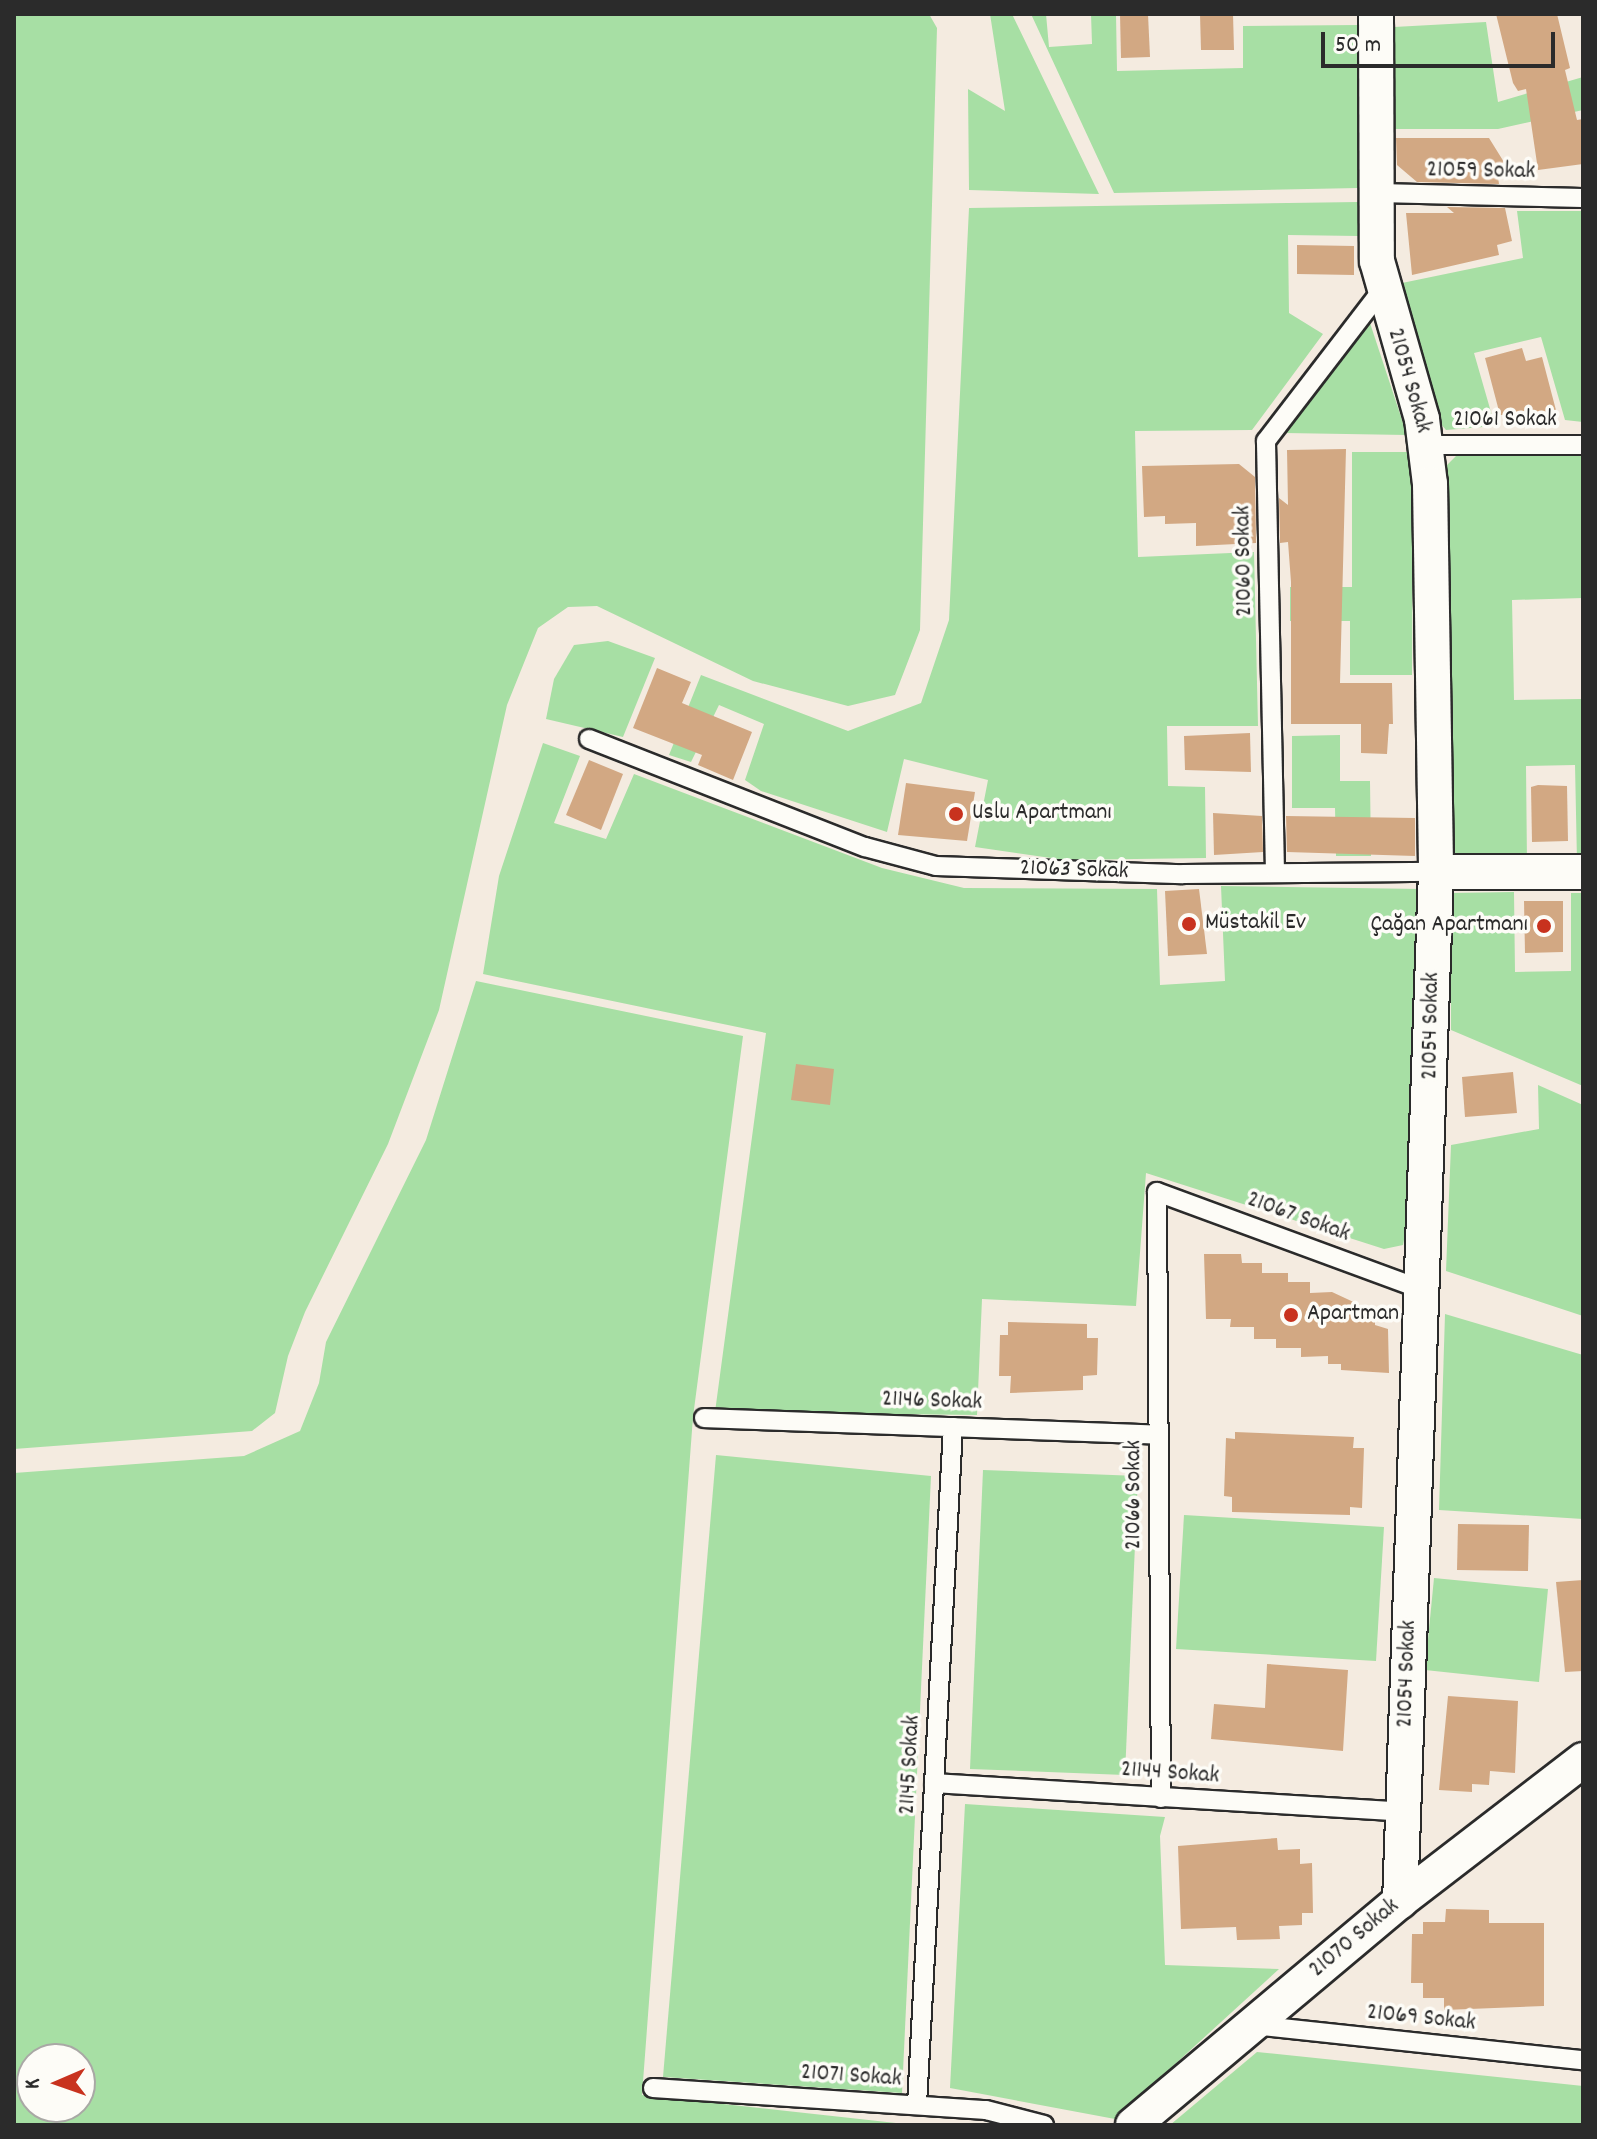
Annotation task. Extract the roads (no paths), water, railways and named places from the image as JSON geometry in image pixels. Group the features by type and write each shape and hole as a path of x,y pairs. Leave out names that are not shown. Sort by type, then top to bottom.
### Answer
{"street":[{"name":"21054 Sokak","path":"1376,14 1377,261 1382,290 1427,445 1436,872 1400,1901"},
{"name":"21063 Sokak","path":"1436,872 1583,872"},
{"name":"21070 Sokak","path":"1133,2125 1400,1901 1583,1760"}],"lane":[{"name":"21059 Sokak","path":"1378,193 1583,198"},
{"name":"21060 Sokak","path":"1275,872 1266,441 1382,290"},
{"name":"21061 Sokak","path":"1427,445 1583,445"},
{"name":"21063 Sokak","path":"589,739 865,847 925,864 1183,874 1436,872"},
{"name":"21067 Sokak","path":"1157,1192 1423,1290"},
{"name":"21066 Sokak","path":"1157,1192 1161,1798"},
{"name":"21146 Sokak","path":"704,1418 1159,1435"},
{"name":"21145 Sokak","path":"917,2105 953,1427"},
{"name":"21144 Sokak","path":"934,1783 1403,1812"},
{"name":"21069 Sokak","path":"1253,2025 1583,2060"},
{"name":"21071 Sokak","path":"653,2088 986,2110 1044,2125"}],"place":[{"name":"Uslu Apartmanı","path":"956,814"},
{"name":"Müstakil Ev","path":"1189,924"},
{"name":"Çağan Apartmanı","path":"1544,926"},
{"name":"Apartman","path":"1291,1315"}]}
